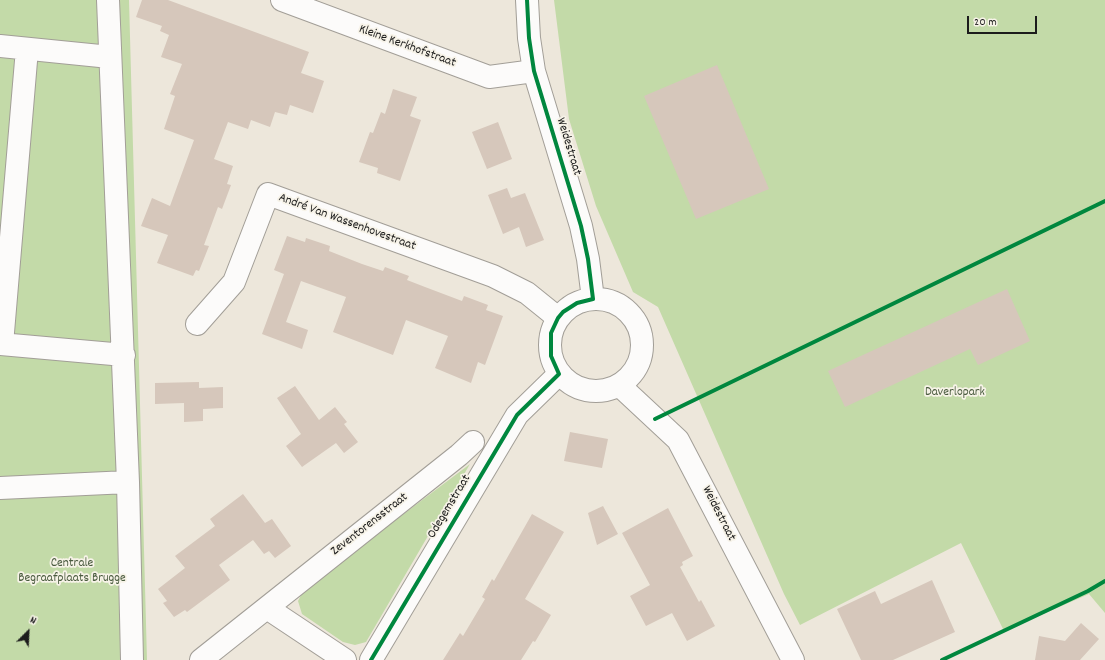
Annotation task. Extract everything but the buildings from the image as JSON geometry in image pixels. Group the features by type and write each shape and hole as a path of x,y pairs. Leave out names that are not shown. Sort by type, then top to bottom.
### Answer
{"street":[{"path":"108,0 124,355 132,660"},
{"name":"Kleine Kerkhofstraat","path":"282,0 489,77 534,71"},
{"name":"Weidestraat","path":"527,0 529,38 534,71 581,226 588,258 593,299"},
{"path":"0,46 110,57"},
{"path":"27,49 1,344 124,355"},
{"name":"André Van Wassenhovestraat","path":"197,324 234,282 268,194 493,276 527,293 558,318"},
{"path":"593,299 613,302 627,310 641,331 643,348 641,357 634,372 623,384 608,391 592,392 571,384 559,374 551,356 551,333 558,318 577,303 593,299"},
{"name":"Odegemstraat","path":"371,660 517,415 559,374"},
{"name":"Weidestraat","path":"619,385 678,440 793,660"},
{"name":"Zeventorensstraat","path":"200,660 459,455 473,442"},
{"path":"0,488 128,482"},
{"path":"267,608 345,660"}],"green space":[{"name":"Centrale Begraafplaats Brugge","path":"0,0 129,0 147,660 0,660"},
{"name":"Daverlopark","path":"554,0 1105,0 1105,613 1089,594 1004,631 961,543 800,625 784,594 658,307 633,292 596,206 569,119"},
{"path":"470,464 366,642 355,645 343,642 302,614 298,601 304,589"}],"cycle path":[{"path":"371,660 517,415 559,374 551,356 551,333 558,318 563,312 577,303 593,299 588,259 581,226 534,71 529,38 527,0"},
{"path":"655,419 1105,201"},
{"path":"942,660 1088,591 1105,581"}]}
